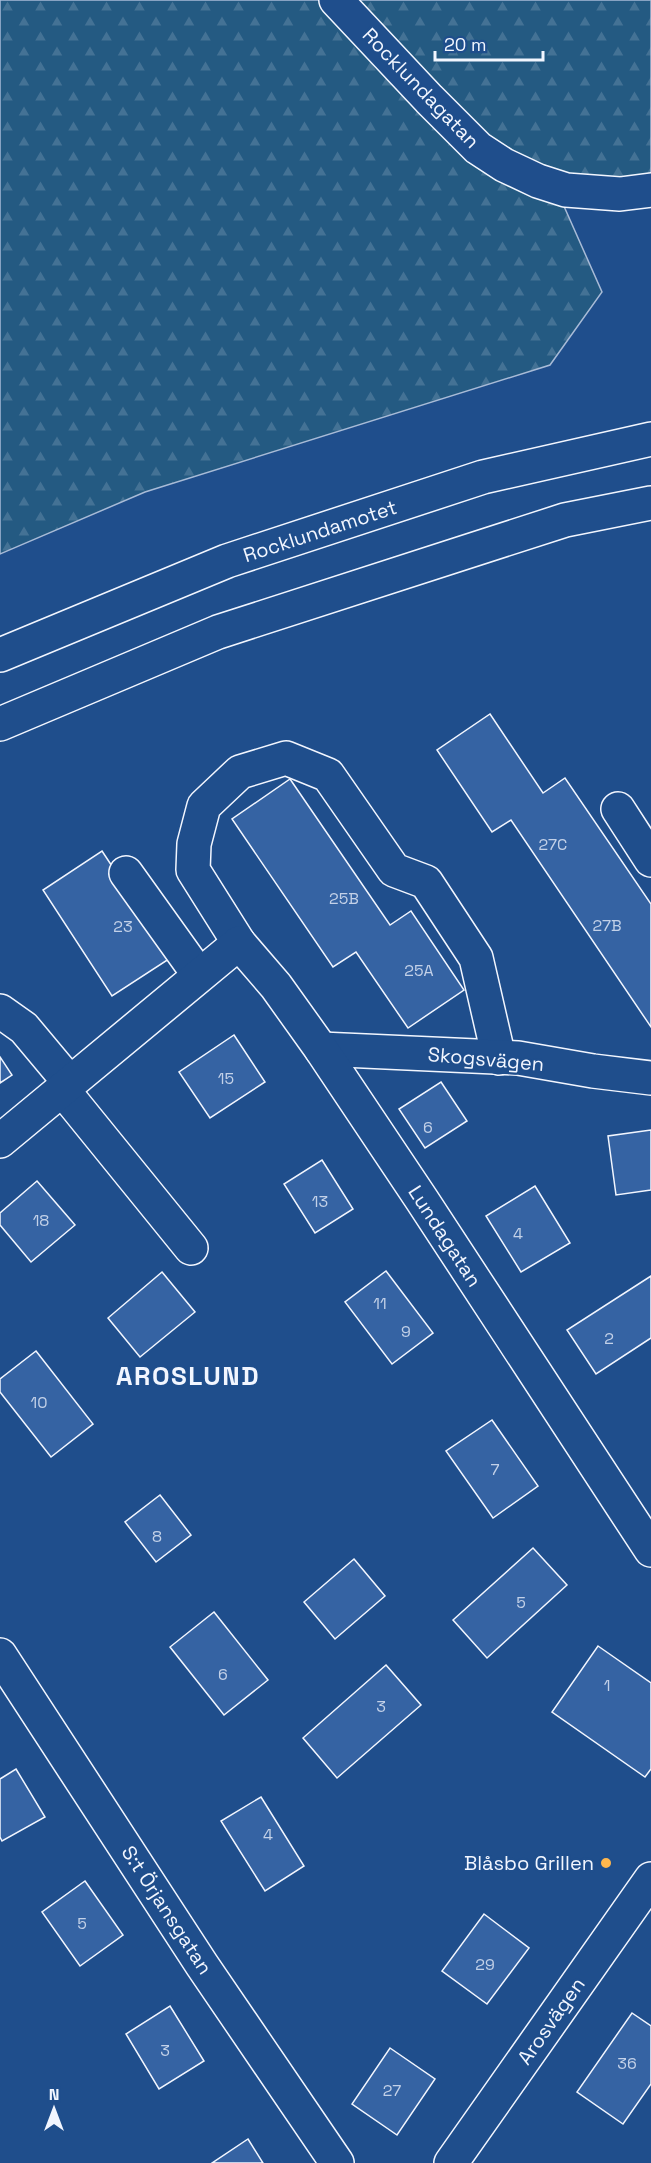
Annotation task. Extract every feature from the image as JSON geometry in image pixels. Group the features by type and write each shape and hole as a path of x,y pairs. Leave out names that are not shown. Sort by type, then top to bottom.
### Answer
{"main road":[{"name":"Rocklundagatan","path":"336,0 478,148 504,165 538,181 566,190 620,194 651,190"},
{"name":"Rocklundamotet","path":"0,655 227,561 483,477 651,439"},
{"path":"0,724 218,632 565,520 651,503"},
{"path":"565,520 651,518"},
{"name":"Lundagatan","path":"499,1058 476,958 426,882 394,870 328,775 285,758 240,772 204,806 194,844 193,870 232,948 276,986 321,1049 651,1550"},
{"path":"618,809 651,860"},
{"path":"126,873 199,975"},
{"path":"0,1141 232,948"},
{"path":"0,1011 24,1028 191,1248"},
{"name":"Skogsvägen","path":"321,1049 518,1058 651,1078"},
{"name":"S:t Örjansgatan","path":"0,1655 202,1965 337,2163"},
{"name":"Arosvägen","path":"451,2163 651,1879"}],"green space":[{"path":"0,0 651,0 651,181 555,186 602,292 550,365 145,492 0,554"}],"building":[{"path":"490,714 543,793 565,778 651,904 651,1027 511,820 492,832 437,750"},
{"path":"290,779 390,925 411,911 464,990 408,1028 356,952 333,967 232,819"},
{"path":"102,851 172,957 112,996 43,890"},
{"path":"234,1035 265,1082 210,1118 179,1072"},
{"path":"0,1057 12,1075 0,1083"},
{"path":"441,1082 467,1121 425,1148 399,1109"},
{"path":"651,1130 651,1190 616,1195 608,1136"},
{"path":"322,1160 353,1209 315,1233 284,1184"},
{"path":"37,1181 75,1225 31,1262 0,1225 0,1213"},
{"path":"535,1186 570,1243 521,1272 486,1216"},
{"path":"386,1271 433,1333 392,1364 345,1302"},
{"path":"162,1272 195,1312 140,1357 108,1318"},
{"path":"651,1276 651,1338 596,1374 567,1330"},
{"path":"36,1351 93,1424 51,1457 0,1392 0,1379"},
{"path":"492,1420 538,1486 493,1518 446,1451"},
{"path":"160,1495 191,1535 156,1562 125,1522"},
{"path":"533,1548 567,1585 487,1658 453,1620"},
{"path":"354,1559 385,1596 335,1639 304,1602"},
{"path":"214,1612 268,1680 224,1715 170,1647"},
{"path":"598,1646 651,1683 651,1769 645,1777 552,1712"},
{"path":"386,1665 421,1705 337,1778 303,1738"},
{"path":"16,1769 45,1817 2,1841 0,1837 0,1779"},
{"path":"261,1797 304,1866 265,1891 221,1821"},
{"path":"85,1881 123,1935 80,1966 42,1912"},
{"path":"484,1914 529,1948 487,2004 442,1971"},
{"path":"170,2006 204,2061 159,2089 126,2034"},
{"path":"632,2013 651,2026 651,2084 623,2124 577,2092"},
{"path":"390,2048 435,2079 397,2135 352,2104"},
{"path":"248,2139 263,2163 212,2163"}],"place":[{"name":"Blåsbo Grillen","path":"606,1863"}],"district":[{"name":"AROSLUND","path":"188,1376"}]}
